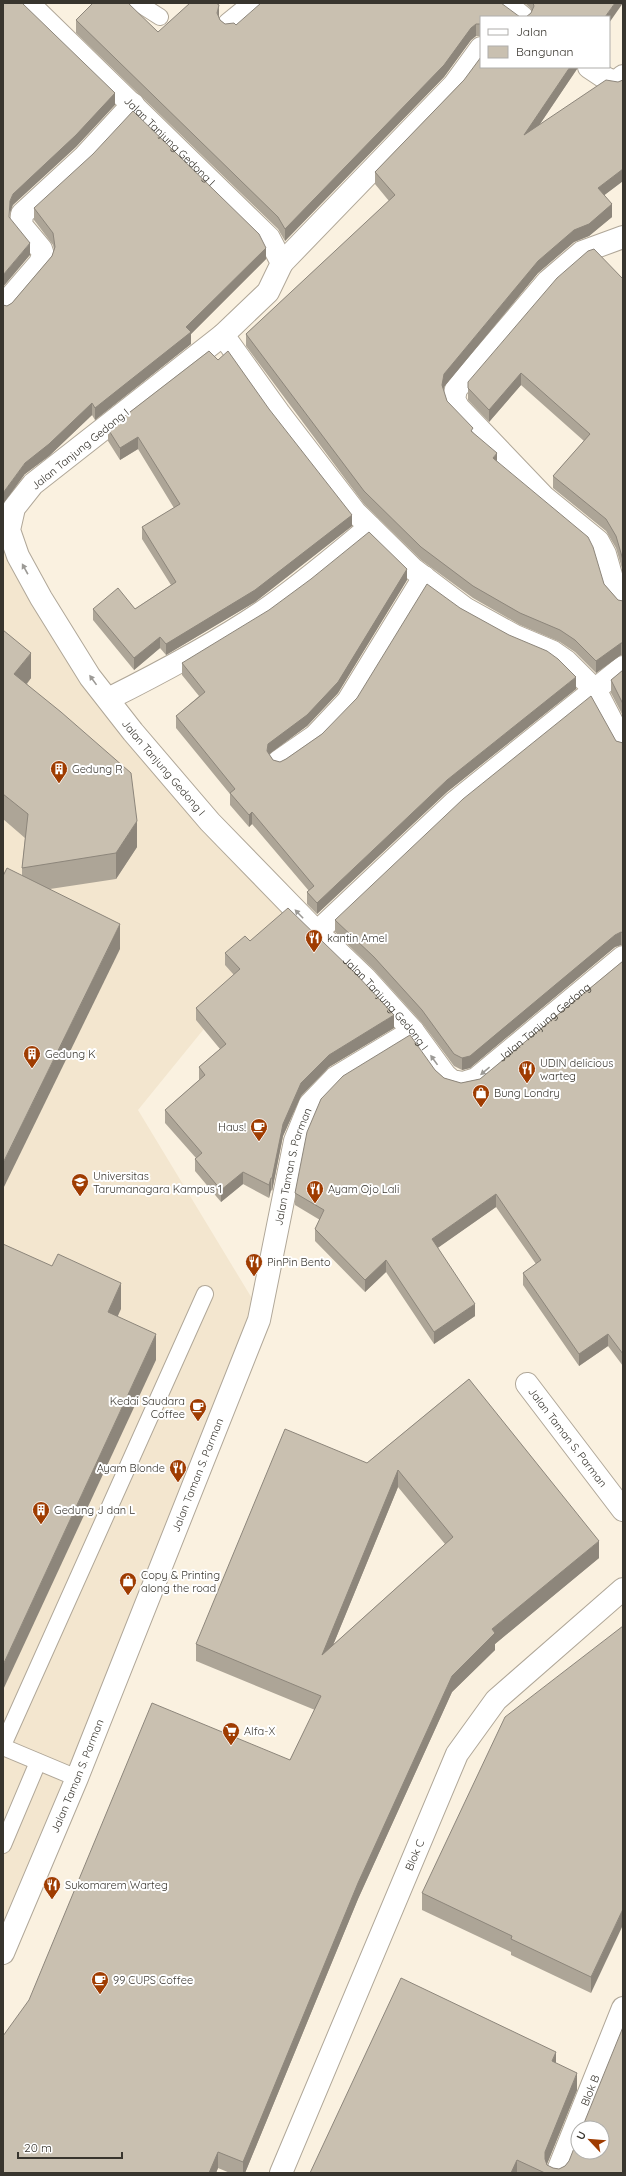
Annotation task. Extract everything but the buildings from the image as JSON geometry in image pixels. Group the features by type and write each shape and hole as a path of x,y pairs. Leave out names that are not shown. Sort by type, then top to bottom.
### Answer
{"street":[{"name":"Jalan Tanjung Gedong I","path":"28,3 269,238 282,263 268,292 224,336 33,484 14,508 10,530 18,556 45,605 90,677 133,732 210,822 317,932 365,978 413,1031 445,1075 452,1081 463,1083"},
{"path":"229,24 255,3"},
{"path":"282,263 454,85 480,49"},
{"path":"590,68 607,79 616,82 623,76"},
{"path":"3,306 40,263 43,255 41,249 21,225 22,214 85,156 133,104"},
{"path":"623,236 582,252 548,281 456,389 454,399 458,407 544,497 598,541 605,554 615,589 623,600"},
{"path":"224,336 279,413 350,506 370,527 424,577 466,609 515,636 553,652 566,661 596,691 623,743"},
{"path":"108,699 160,673 260,613 317,571 370,527"},
{"path":"279,761 316,736 348,701 424,577"},
{"path":"317,932 455,802 518,750 596,691 623,667"},
{"name":"Jalan Tanjung Gedong","path":"463,1083 476,1078 623,958"},
{"name":"Jalan Taman S. Parman","path":"3,1953 77,1778 259,1320 295,1141 310,1104 335,1078 413,1031"},
{"name":"Jalan Taman S. Parman","path":"527,1384 623,1510"},
{"name":"Blok C","path":"281,2173 457,1754 496,1700 623,1589"},
{"name":"Blok B","path":"557,2173 623,2008"}],"lane":[{"path":"138,3 160,17"},
{"path":"77,1778 3,1746 205,1294"},
{"path":"3,1845 38,1762"}],"shaded area":[{"name":"Universitas Tarumanagara Kampus 1","path":"3,541 290,923 138,1110 259,1310 3,1955"}],"place":[{"name":"Gedung R","path":"59,784"},
{"name":"kantin Amel","path":"314,953"},
{"name":"Gedung K","path":"32,1069"},
{"name":"UDIN delicious warteg","path":"527,1084"},
{"name":"Bung Londry","path":"481,1108"},
{"name":"Haus!","path":"259,1142"},
{"name":"Universitas Tarumanagara Kampus 1","path":"80,1197"},
{"name":"Ayam Ojo Lali","path":"315,1204"},
{"name":"PinPin Bento","path":"254,1277"},
{"name":"Kedai Saudara Coffee","path":"198,1422"},
{"name":"Ayam Blonde","path":"178,1483"},
{"name":"Gedung J dan L","path":"41,1525"},
{"name":"Copy & Printing along the road","path":"128,1596"},
{"name":"Alfa-X","path":"231,1746"},
{"name":"Sukomarem Warteg","path":"52,1900"},
{"name":"99 CUPS Coffee","path":"100,1995"}]}
